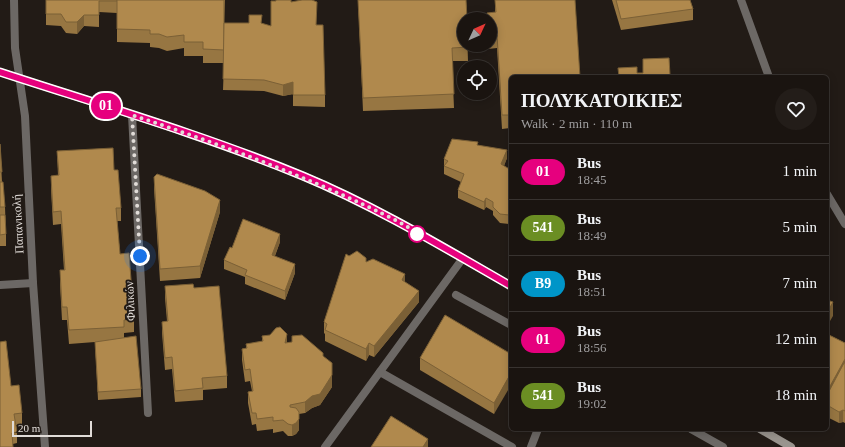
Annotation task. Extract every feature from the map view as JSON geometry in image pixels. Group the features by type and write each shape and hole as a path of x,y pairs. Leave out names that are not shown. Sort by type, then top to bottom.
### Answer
{"main road":[{"path":"0,72 221,144 304,177 373,210 463,258 509,285"},
{"path":"763,431 791,447"}],"street":[{"name":"Παπανικολή","path":"14,0 15,48 21,79 25,116 33,283 45,447"},
{"path":"741,0 768,75"},
{"name":"Φιλικών","path":"132,115 148,413"},
{"path":"829,197 845,224"},
{"path":"325,447 463,258"},
{"path":"0,285 33,283"},
{"path":"456,295 509,324"},
{"path":"380,372 512,447"},
{"path":"531,447 537,431"},
{"path":"695,431 723,447"}],"building":[{"path":"46,0 117,1 99,1 99,15 84,15 77,22 66,22 61,14 46,14"},
{"path":"117,0 224,0 224,50 203,49 203,42 184,42 184,35 167,37 159,34 150,34 150,30 117,29"},
{"path":"291,0 291,2 312,0 317,2 316,25 323,25 325,95 293,95 293,82 283,85 264,80 223,79 224,23 249,23 249,15 262,15 261,23 271,26 271,1"},
{"path":"358,0 466,0 467,12 457,12 457,48 452,48 454,94 363,98"},
{"path":"495,0 575,0 580,75 509,75 509,115 502,115 497,12"},
{"path":"616,0 690,0 693,9 621,19"},
{"path":"669,58 670,75 619,75 618,68 637,67 637,73 643,73 643,59"},
{"path":"452,139 478,142 477,145 507,150 501,164 509,169 509,215 500,214 493,207 493,202 486,198 484,202 458,190 464,174 444,166 448,161 444,159"},
{"path":"0,144 2,172 0,172"},
{"path":"113,148 114,170 118,170 121,208 116,208 120,254 129,253 134,319 124,320 124,327 69,330 67,307 62,307 60,270 65,270 61,211 53,212 51,176 59,175 57,151"},
{"path":"157,174 205,191 220,200 200,266 160,269 154,177"},
{"path":"0,182 3,182 5,207 0,207"},
{"path":"0,215 5,215 6,234 0,235"},
{"path":"243,219 280,234 272,255 295,264 285,291 245,275 247,270 224,260 230,247 232,248"},
{"path":"357,251 366,258 366,262 373,259 405,274 402,280 419,291 374,346 369,343 366,349 325,330 327,324 324,322 346,254 349,256"},
{"path":"193,284 194,288 219,286 227,376 202,378 203,388 175,391 172,357 165,358 162,322 168,321 165,286"},
{"path":"829,301 833,302 829,309"},
{"path":"445,315 509,353 509,377 494,403 420,358"},
{"path":"280,327 287,334 285,343 292,342 292,336 302,335 332,363 332,375 320,394 312,396 305,402 290,405 290,407 296,408 299,412 299,419 292,425 283,420 273,421 273,417 257,419 256,413 252,413 248,392 253,391 250,369 245,370 242,349 247,348 246,344 263,341 262,336 270,335 276,328"},
{"path":"829,335 845,343 845,359 829,388"},
{"path":"136,336 141,389 98,392 95,342"},
{"path":"6,341 11,386 19,385 22,413 14,414 17,432 12,433 13,447 0,447 0,342"},
{"path":"845,363 845,411 843,410 839,412 829,406 829,391"},
{"path":"391,416 428,439 423,447 371,447"}],"bus line":[{"name":"01","path":"0,72 221,144 304,177 373,210 463,258 509,285"}],"route":[{"path":"140,256 132,115 221,144 304,177 373,210 417,234"}]}
